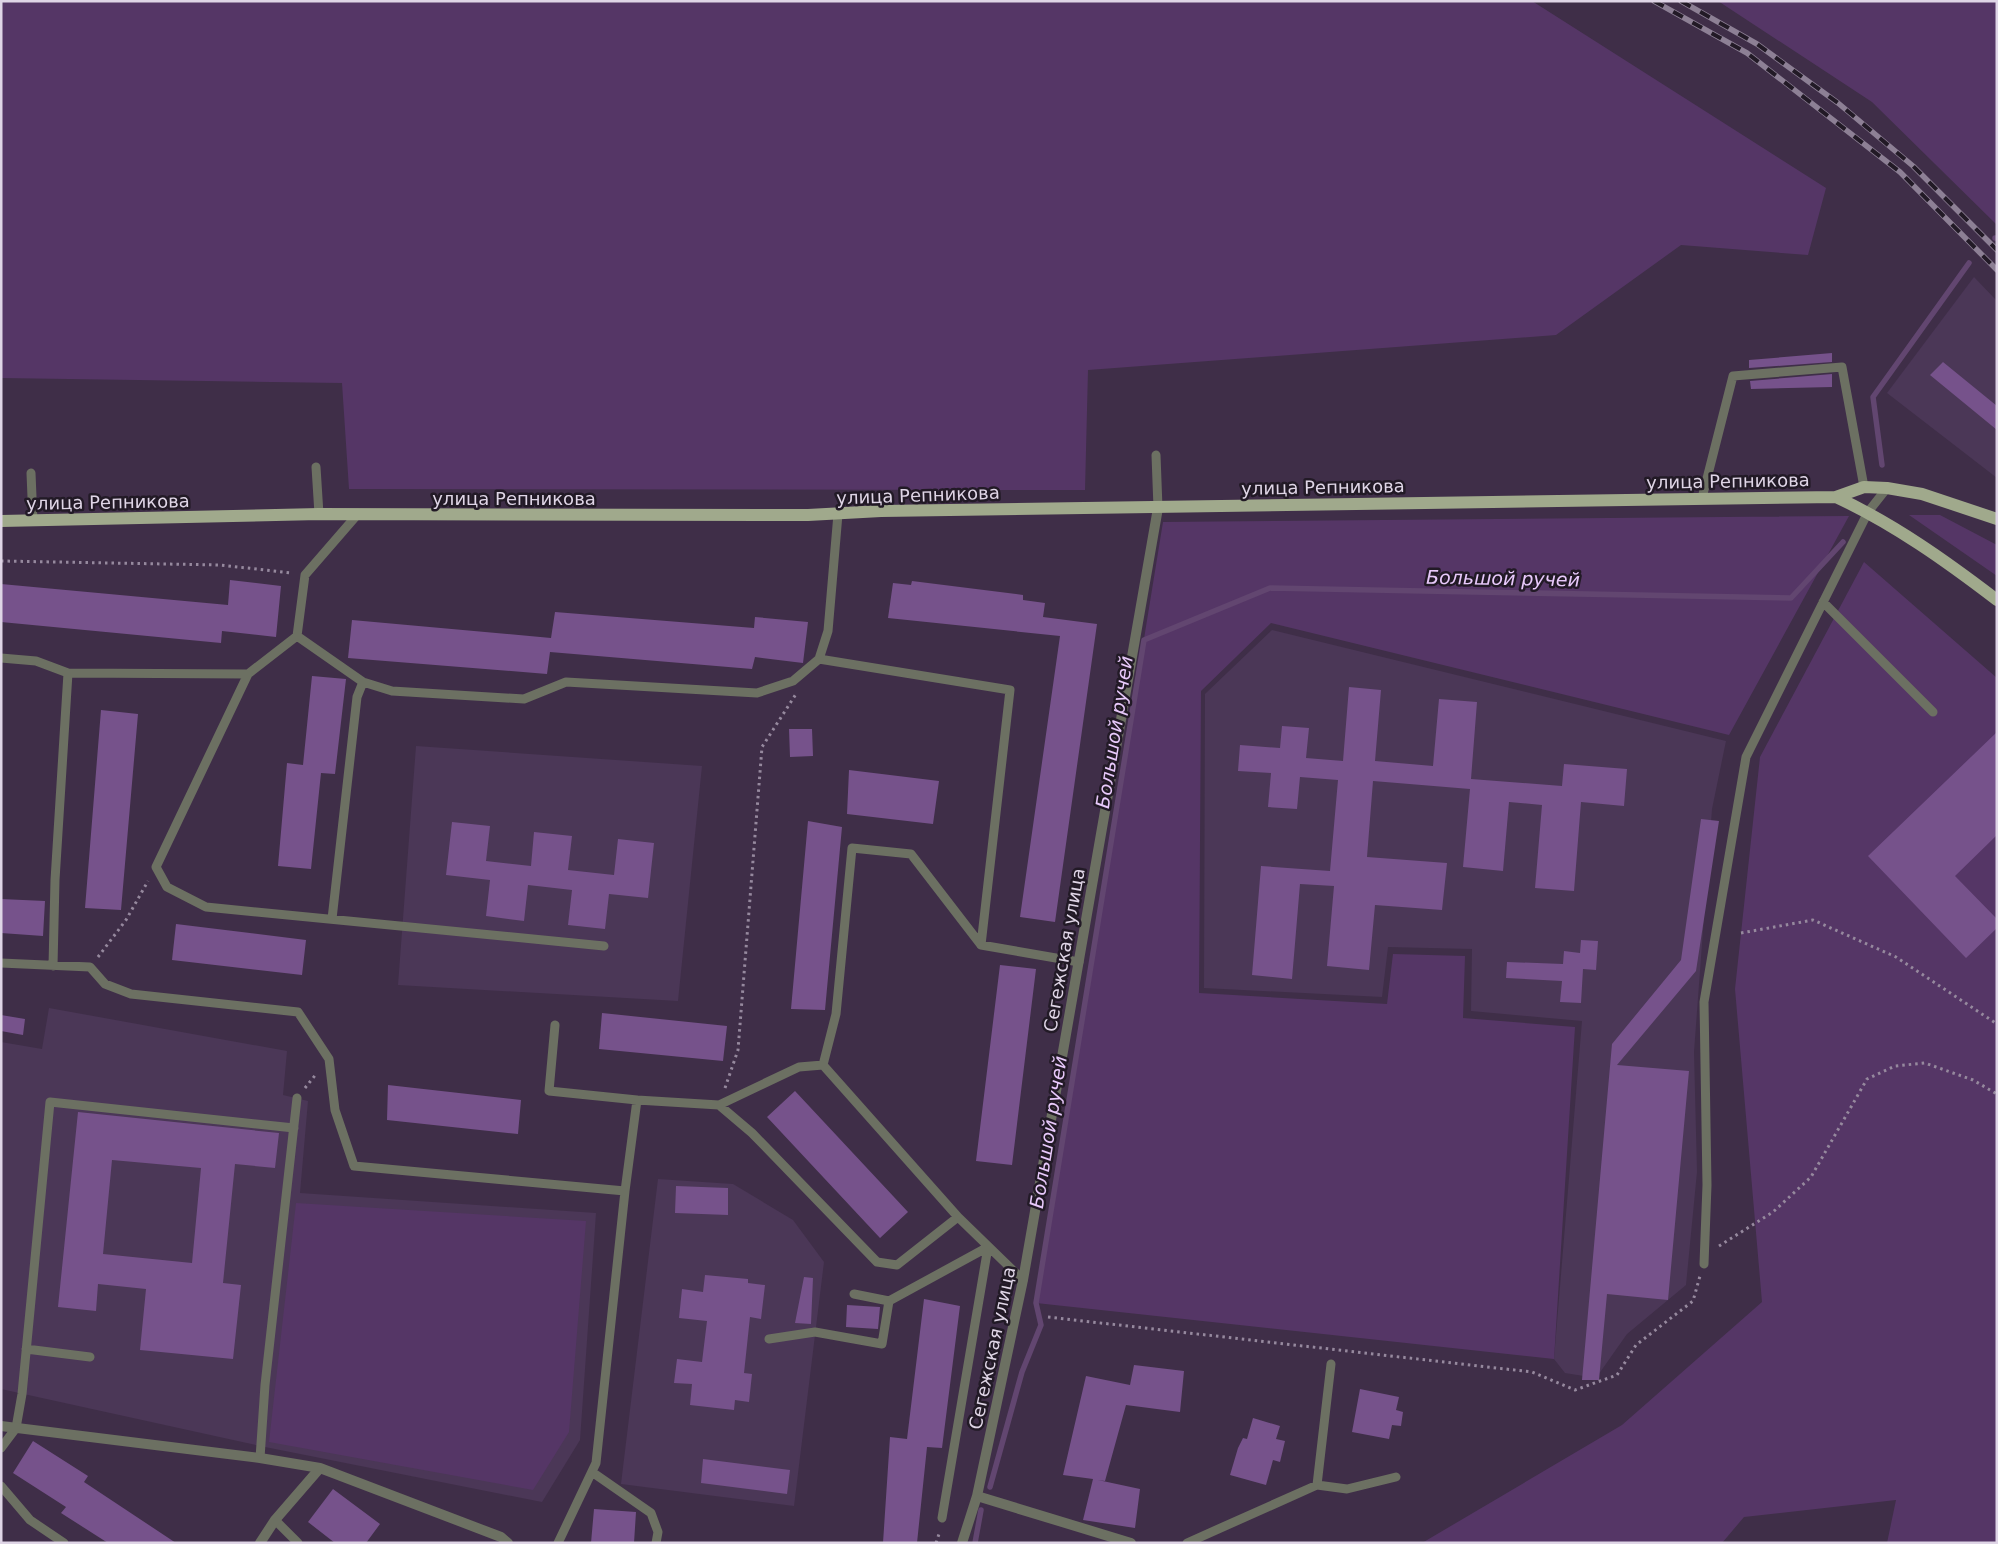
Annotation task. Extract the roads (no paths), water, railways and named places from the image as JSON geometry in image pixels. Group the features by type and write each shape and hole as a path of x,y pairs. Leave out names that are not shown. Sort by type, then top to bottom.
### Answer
{"main road":[{"path":"1836,497 1864,487 1887,488 1922,494 1997,518"},
{"name":"улица Репникова","path":"1,521 319,514 838,514 881,511 1836,497"},
{"path":"1836,497 1868,512 1951,565 1997,600"}],"street":[{"name":"Сегежская улица","path":"962,1543 977,1496 1023,1280 1158,508"},
{"path":"1,1426 260,1458 320,1468 501,1537 508,1543"},
{"path":"260,1543 275,1520 320,1468"},
{"path":"977,1496 1131,1543"}],"lane":[{"path":"1702,498 1733,376 1842,367 1864,487"},
{"path":"1156,455 1158,508"},
{"path":"316,467 319,514"},
{"path":"32,473 33,521"},
{"path":"1704,1264 1707,1184 1704,1002 1746,757 1868,512 1887,488"},
{"path":"297,636 363,682 392,691 524,699 566,682 757,693 793,681 818,659 828,631 838,514"},
{"path":"357,515 305,575 297,636 248,674 156,868 168,887 206,906 604,946"},
{"path":"1823,602 1933,712"},
{"path":"1,658 36,661 68,673 248,674"},
{"path":"818,659 1010,690 981,945"},
{"path":"53,966 55,880 68,673"},
{"path":"332,919 357,697 363,682"},
{"path":"823,1065 836,1014 852,848 911,854 981,945 1079,962"},
{"path":"1,963 90,967 105,984 131,994 298,1012 328,1060 336,1110 354,1166 625,1191"},
{"path":"555,1026 549,1090 637,1100 719,1105 799,1067 823,1065"},
{"path":"823,1065 958,1217 1023,1280"},
{"path":"260,1458 266,1376 297,1098"},
{"path":"558,1543 596,1463 625,1191 637,1100"},
{"path":"1,1448 16,1428 22,1394 50,1102 294,1128"},
{"path":"719,1105 752,1133 877,1262 897,1264 958,1217"},
{"path":"854,1294 889,1301 988,1246"},
{"path":"942,1518 988,1246"},
{"path":"769,1339 815,1332 882,1344 889,1301"},
{"path":"26,1348 90,1357"},
{"path":"1318,1485 1330,1364"},
{"path":"592,1472 652,1513 658,1532 656,1543"},
{"path":"1187,1543 1318,1485 1347,1490 1396,1477"},
{"path":"1,1486 30,1520 64,1543"},
{"path":"275,1520 298,1543"}],"waterway":[{"name":"Большой ручей","path":"1882,465 1873,397 1969,263"},
{"name":"Большой ручей","path":"990,1487 1022,1372 1041,1325 1036,1303 1144,640 1270,588 1791,598 1843,542"},
{"path":"975,1543 981,1510"}],"railway":[{"path":"1654,1 1747,53 1900,172 1997,270"},
{"path":"1681,1 1757,44 1838,103 1913,166 1997,250"}]}
